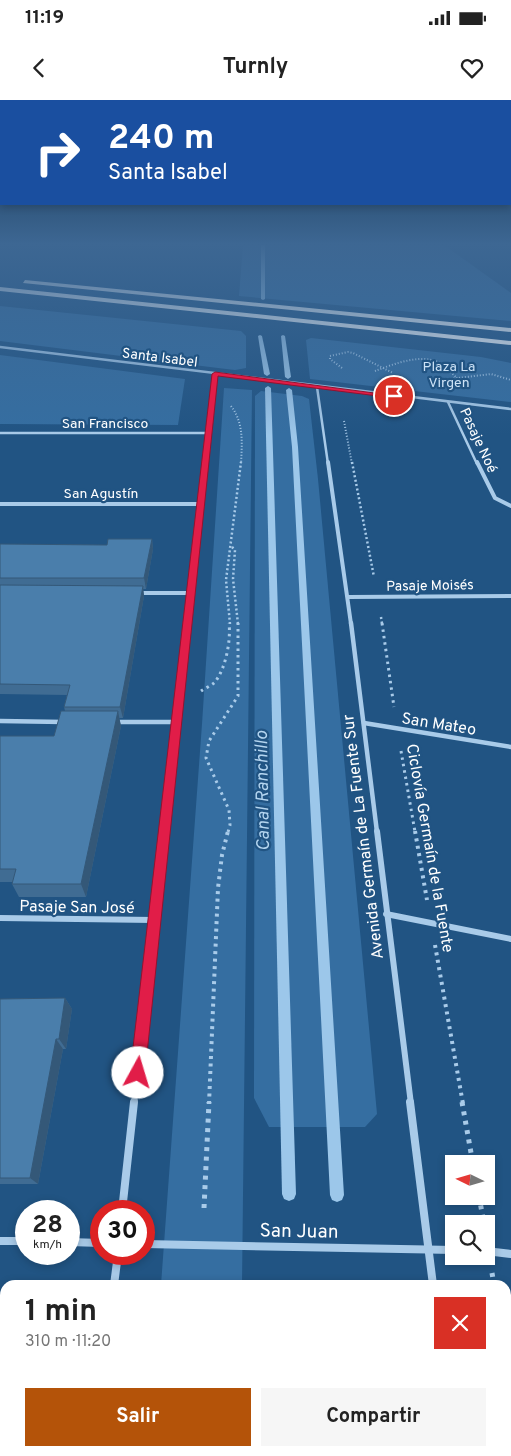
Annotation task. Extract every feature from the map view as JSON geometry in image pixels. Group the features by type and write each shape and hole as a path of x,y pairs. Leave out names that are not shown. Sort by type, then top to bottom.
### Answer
{"highway":[{"path":"179,308 511,343"},
{"path":"293,308 511,330"},
{"path":"401,331 511,349"}],"street":[{"name":"Santa Isabel","path":"0,347 511,410"},
{"path":"123,1200 210,433 215,374"},
{"name":"Avenida Germaín de La Fuente Sur","path":"317,387 348,597 432,1280"},
{"name":"Pasaje Noé","path":"448,402 488,488 495,498 511,506"},
{"name":"San Francisco","path":"0,433 210,433"},
{"name":"San Agustín","path":"0,504 201,504"},
{"path":"134,593 191,593"},
{"name":"Pasaje Moisés","path":"348,597 511,596"},
{"path":"0,721 69,722"},
{"path":"108,722 177,722"},
{"name":"San Mateo","path":"364,723 511,747"},
{"path":"386,914 511,939"},
{"name":"Pasaje San José","path":"0,918 154,920"},
{"path":"0,1241 15,1241"},
{"name":"San Juan","path":"155,1244 445,1250"},
{"path":"495,1251 511,1254"},
{"path":"115,1280 117,1265"}],"path":[{"path":"343,368 330,359 330,356 348,352 353,353 398,375"},
{"path":"374,371 405,361 430,360 440,363 465,384"},
{"path":"449,380 491,374 511,380"},
{"name":"Ciclovía Germaín de la Fuente","path":"338,390 378,597 397,728 471,1155"},
{"path":"201,692 214,683 224,662 230,619 226,580 232,547 241,467 242,433 238,414 225,400"},
{"path":"204,1208 218,888 222,855 230,825 229,810 206,758 209,741 238,696 238,616 232,579 235,550 232,547"}],"green space":[{"path":"0,308 22,308 241,331 246,336 246,368 235,370 0,341"},
{"path":"373,308 511,308 511,321"},
{"name":"Plaza La Virgen","path":"311,338 481,357 511,363 511,402 310,379 306,340"},
{"path":"0,355 185,379 178,425 0,424"},
{"path":"224,388 252,390 242,1280 161,1280 202,724"},
{"path":"261,391 302,396 309,399 377,1114 365,1127 269,1127 254,1098 255,396"}],"building":[{"path":"108,539 152,539 144,578 0,578 0,544 107,545"},
{"path":"0,585 143,586 120,707 64,707 70,685 0,684"},
{"path":"61,711 118,711 81,884 12,884 16,869 0,869 0,736 54,736"},
{"path":"65,998 59,1039 56,1039 30,1178 0,1178 0,999"}],"waterway":[{"name":"Canal Ranchillo","path":"260,336 267,374"},
{"path":"283,336 288,377"},
{"name":"Canal Ranchillo","path":"268,388 289,1194"},
{"path":"289,390 295,447 337,1195"}],"route":[{"path":"138,1073 215,374 394,396"}]}
